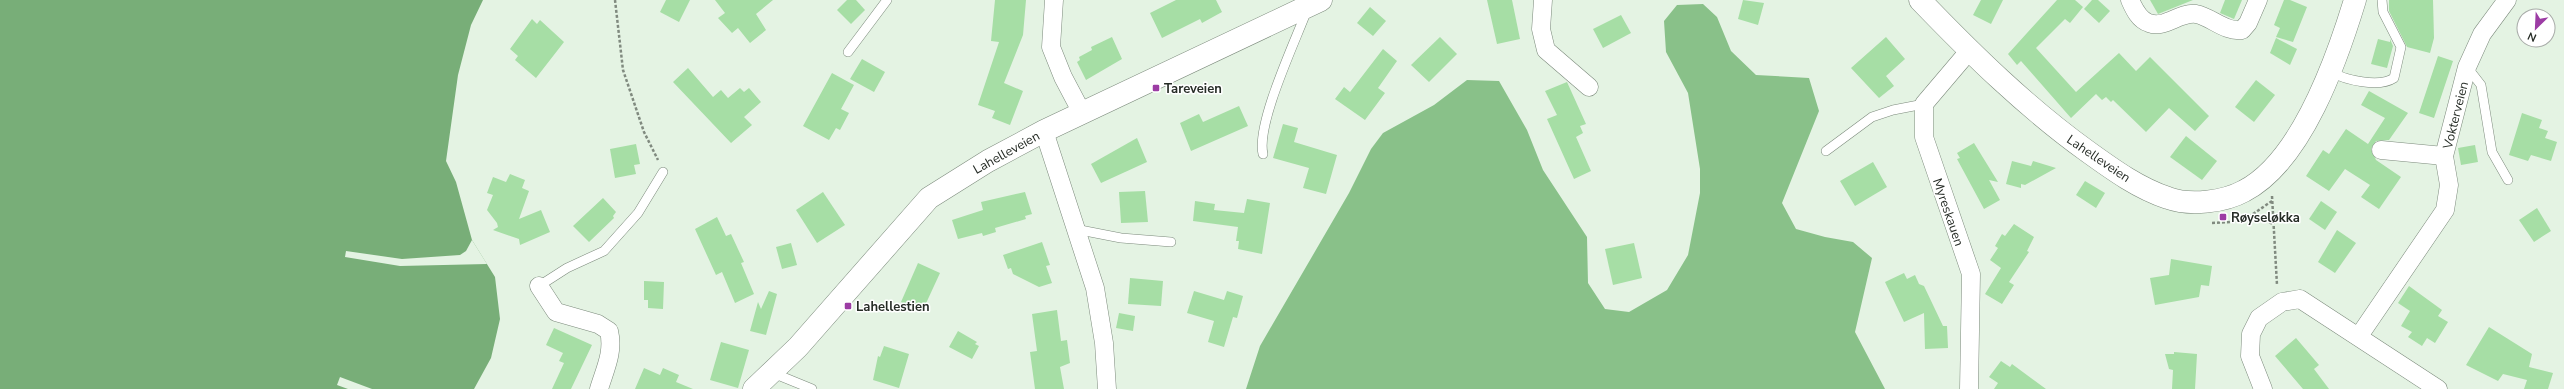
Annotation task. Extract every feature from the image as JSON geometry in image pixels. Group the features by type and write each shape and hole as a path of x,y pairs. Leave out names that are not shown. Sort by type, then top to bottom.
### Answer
{"street":[{"path":"1054,0 1051,46 1063,77 1082,113"},
{"path":"1543,0 1541,29 1546,50 1589,87"},
{"name":"Lahelleveien","path":"1920,0 1969,51 2062,133 2121,176 2169,198 2195,202 2218,199 2244,192 2264,179 2298,134 2316,104 2331,72 2355,0"},
{"path":"2130,0 2137,14 2147,23 2156,25 2186,14 2197,14 2233,31 2242,30 2248,23 2258,0"},
{"name":"Vokterveien","path":"2359,336 2445,210 2449,185 2444,156 2468,67 2482,34 2507,0"},
{"name":"Lahelleveien","path":"754,389 773,373 841,300 929,198 988,161 1044,131 1315,3"},
{"path":"1924,104 1969,51"},
{"name":"Myreskauen","path":"1924,104 1924,137 1971,274 1969,389"},
{"path":"1044,131 1095,288 1104,343 1107,389"},
{"path":"2381,150 2444,156"},
{"path":"539,286 556,312 598,324 609,331 612,342 611,354 599,389"},
{"path":"2263,389 2250,356 2251,334 2259,318 2282,302 2300,299 2359,336 2438,389"}],"lane":[{"path":"848,52 887,0"},
{"path":"2331,72 2352,81 2374,82 2394,78 2401,47 2383,12 2382,0"},
{"path":"1263,154 1262,141 1273,100 1315,3"},
{"path":"2468,67 2481,85 2492,152 2508,180"},
{"path":"1826,151 1872,117 1893,110 1924,104"},
{"path":"539,286 567,268 604,251 638,213 663,172"},
{"path":"1075,229 1121,238 1171,242"},
{"path":"773,373 812,389"}],"path":[{"path":"615,0 623,70 644,132 663,172"},
{"path":"2272,194 2278,294 2282,302"},
{"path":"2253,215 2272,201"}],"shaded area":[{"path":"0,0 483,0 471,25 458,75 446,161 456,182 472,240 495,277 500,319 491,358 474,389 0,389"},
{"path":"1703,4 1717,17 1731,51 1756,75 1809,78 1819,111 1782,203 1796,229 1825,237 1853,242 1872,258 1855,332 1885,389 1246,389 1260,346 1349,193 1371,149 1383,133 1434,105 1467,80 1499,81 1527,130 1543,170 1587,237 1588,283 1605,309 1629,312 1667,290 1688,255 1700,193 1700,169 1688,93 1666,52 1664,21 1677,5"}],"pier":[{"path":"472,240 487,264 400,266 345,257 346,251 402,259 460,255 466,251"},
{"path":"340,377 372,389 348,389 337,385"}],"building":[{"path":"666,0 690,0 679,22 660,12"},
{"path":"715,0 773,0 756,14 766,30 750,43 738,28 732,33 718,18 725,13"},
{"path":"847,0 856,0 865,10 851,24 837,10"},
{"path":"995,0 1026,0 1023,35 1004,83 1023,91 1010,125 992,118 995,111 978,105 999,42 991,41"},
{"path":"1176,0 1216,0 1222,12 1202,23 1200,19 1162,38 1150,13"},
{"path":"1487,0 1512,0 1520,39 1497,44"},
{"path":"1743,0 1764,3 1758,25 1738,19"},
{"path":"1981,0 2003,0 1991,24 1973,15"},
{"path":"2057,0 2075,0 2083,7 2070,23 2065,19 2036,48 2076,92 2119,53 2136,71 2150,57 2209,116 2195,131 2169,108 2146,132 2113,100 2111,102 2106,97 2102,100 2096,94 2071,118 2021,61 2017,65 2008,54"},
{"path":"2092,0 2098,0 2110,11 2099,23 2084,9"},
{"path":"2150,0 2193,0 2158,14"},
{"path":"2225,0 2242,0 2234,19 2220,13"},
{"path":"2284,0 2290,0 2307,7 2293,42 2276,37 2280,28 2274,25"},
{"path":"2389,0 2433,0 2434,38 2430,53 2407,47 2389,11"},
{"path":"1370,7 1386,21 1373,36 1357,23"},
{"path":"1621,15 1631,33 1603,48 1593,29"},
{"path":"532,19 537,24 540,20 564,42 536,78 515,60 518,56 510,49"},
{"path":"1112,37 1122,59 1086,80 1077,62 1080,60 1079,57 1092,50 1091,47"},
{"path":"1440,37 1457,54 1429,82 1411,65"},
{"path":"1886,37 1905,59 1886,76 1894,86 1879,98 1851,68"},
{"path":"2276,38 2297,49 2290,65 2270,53"},
{"path":"2378,39 2390,42 2390,39 2393,46 2387,68 2371,64"},
{"path":"1383,49 1397,61 1378,88 1385,93 1365,120 1335,99 1344,87 1350,92"},
{"path":"2438,56 2453,61 2434,118 2419,113"},
{"path":"862,59 885,72 874,92 850,79"},
{"path":"688,68 713,97 721,90 728,98 740,88 744,92 749,88 761,102 744,117 752,125 731,143 673,82"},
{"path":"832,73 854,85 841,109 849,113 840,130 836,128 829,140 803,126"},
{"path":"2256,80 2275,95 2254,122 2235,107"},
{"path":"1567,82 1586,124 1580,126 1583,133 1576,137 1591,171 1574,179 1547,119 1557,115 1545,91"},
{"path":"2369,91 2408,113 2389,140 2376,141 2371,149 2376,160 2401,177 2379,209 2361,197 2370,185 2345,169 2329,191 2306,176 2323,150 2329,154 2346,129 2368,144 2385,118 2361,105"},
{"path":"1239,106 1248,126 1191,151 1180,123 1199,114 1203,122"},
{"path":"2522,113 2542,120 2539,128 2548,131 2545,138 2557,142 2551,161 2531,155 2528,161 2509,155"},
{"path":"1283,124 1298,128 1294,142 1337,155 1326,194 1303,188 1309,168 1273,158"},
{"path":"2186,136 2217,161 2202,180 2170,157"},
{"path":"1137,138 1147,162 1101,183 1091,164"},
{"path":"1974,143 1998,182 1989,180 2000,200 1984,209 1957,159 1960,158 1957,153"},
{"path":"636,144 640,164 634,165 636,174 615,178 610,149"},
{"path":"2475,145 2478,162 2461,165 2458,148"},
{"path":"2012,161 2031,166 2033,161 2056,168 2025,185 2021,184 2021,188 2006,184"},
{"path":"1873,162 1887,187 1855,206 1840,181"},
{"path":"510,174 525,180 522,188 529,191 519,219 541,210 550,232 520,245 519,239 493,230 498,227 497,223 487,210 493,195 487,193 493,177 506,182"},
{"path":"2085,181 2105,193 2096,208 2076,195"},
{"path":"1145,191 1148,222 1121,223 1119,192"},
{"path":"823,192 845,225 817,243 796,210"},
{"path":"1025,192 1032,214 1025,216 1026,219 995,228 996,232 983,236 982,233 958,239 952,220 983,210 981,202"},
{"path":"603,198 616,212 613,216 614,218 589,242 573,226"},
{"path":"1247,199 1270,203 1262,254 1238,249 1239,241 1236,241 1238,227 1193,221 1195,201 1215,204 1214,210 1244,213"},
{"path":"2321,201 2337,212 2325,230 2309,219"},
{"path":"2537,208 2551,231 2534,242 2519,220"},
{"path":"717,217 726,236 731,234 744,262 741,263 754,294 735,303 722,272 716,275 695,229"},
{"path":"2014,224 2034,237 2027,251 2029,252 2009,282 2014,285 2002,304 1985,294 2001,268 1990,260 1998,248 1995,246 2002,234 2005,236"},
{"path":"2337,230 2356,243 2335,273 2318,262"},
{"path":"1042,242 1050,265 1046,266 1052,283 1039,287 1013,274 1011,268 1008,269 1003,255"},
{"path":"791,243 797,265 782,269 776,247"},
{"path":"1634,243 1642,278 1613,285 1605,249"},
{"path":"2171,259 2212,266 2209,286 2201,285 2199,297 2155,305 2150,278 2169,275"},
{"path":"918,263 940,273 922,312 901,302"},
{"path":"1904,273 1907,279 1915,275 1919,284 1924,286 1943,326 1947,326 1948,348 1925,349 1924,313 1904,322 1885,282"},
{"path":"1130,278 1163,281 1161,306 1128,304"},
{"path":"644,281 664,282 663,309 648,308 648,300 644,300"},
{"path":"2409,286 2442,310 2438,316 2448,322 2435,343 2427,338 2422,346 2408,337 2412,332 2401,326 2410,311 2398,303"},
{"path":"769,291 777,294 766,335 750,331 758,302 761,309"},
{"path":"1194,291 1224,300 1227,291 1243,296 1237,318 1233,317 1224,347 1208,342 1214,321 1187,313"},
{"path":"1057,310 1061,341 1067,340 1070,363 1060,367 1064,389 1035,389 1030,352 1037,351 1032,314"},
{"path":"1119,313 1135,316 1133,331 1116,328"},
{"path":"2489,327 2532,354 2529,367 2553,373 2548,389 2524,389 2527,380 2503,374 2498,381 2466,365"},
{"path":"554,328 592,345 571,389 552,389 564,363 559,361 563,353 546,345"},
{"path":"958,331 977,342 975,344 979,346 972,359 949,347"},
{"path":"2296,338 2319,365 2314,369 2329,389 2303,389 2275,356"},
{"path":"721,342 749,350 738,388 710,380"},
{"path":"884,346 909,354 899,388 873,380 878,356 880,357"},
{"path":"2174,352 2197,354 2195,389 2172,389 2173,370 2169,369 2165,354 2174,354"},
{"path":"2001,361 2010,367 2012,364 2046,389 1994,389 1998,383 1989,377"},
{"path":"644,368 660,375 663,368 679,375 676,382 693,389 635,389"}],"place":[{"name":"Tareveien","path":"1156,88"},
{"name":"Røyseløkka","path":"2223,217"},
{"name":"Lahellestien","path":"848,306"}]}
